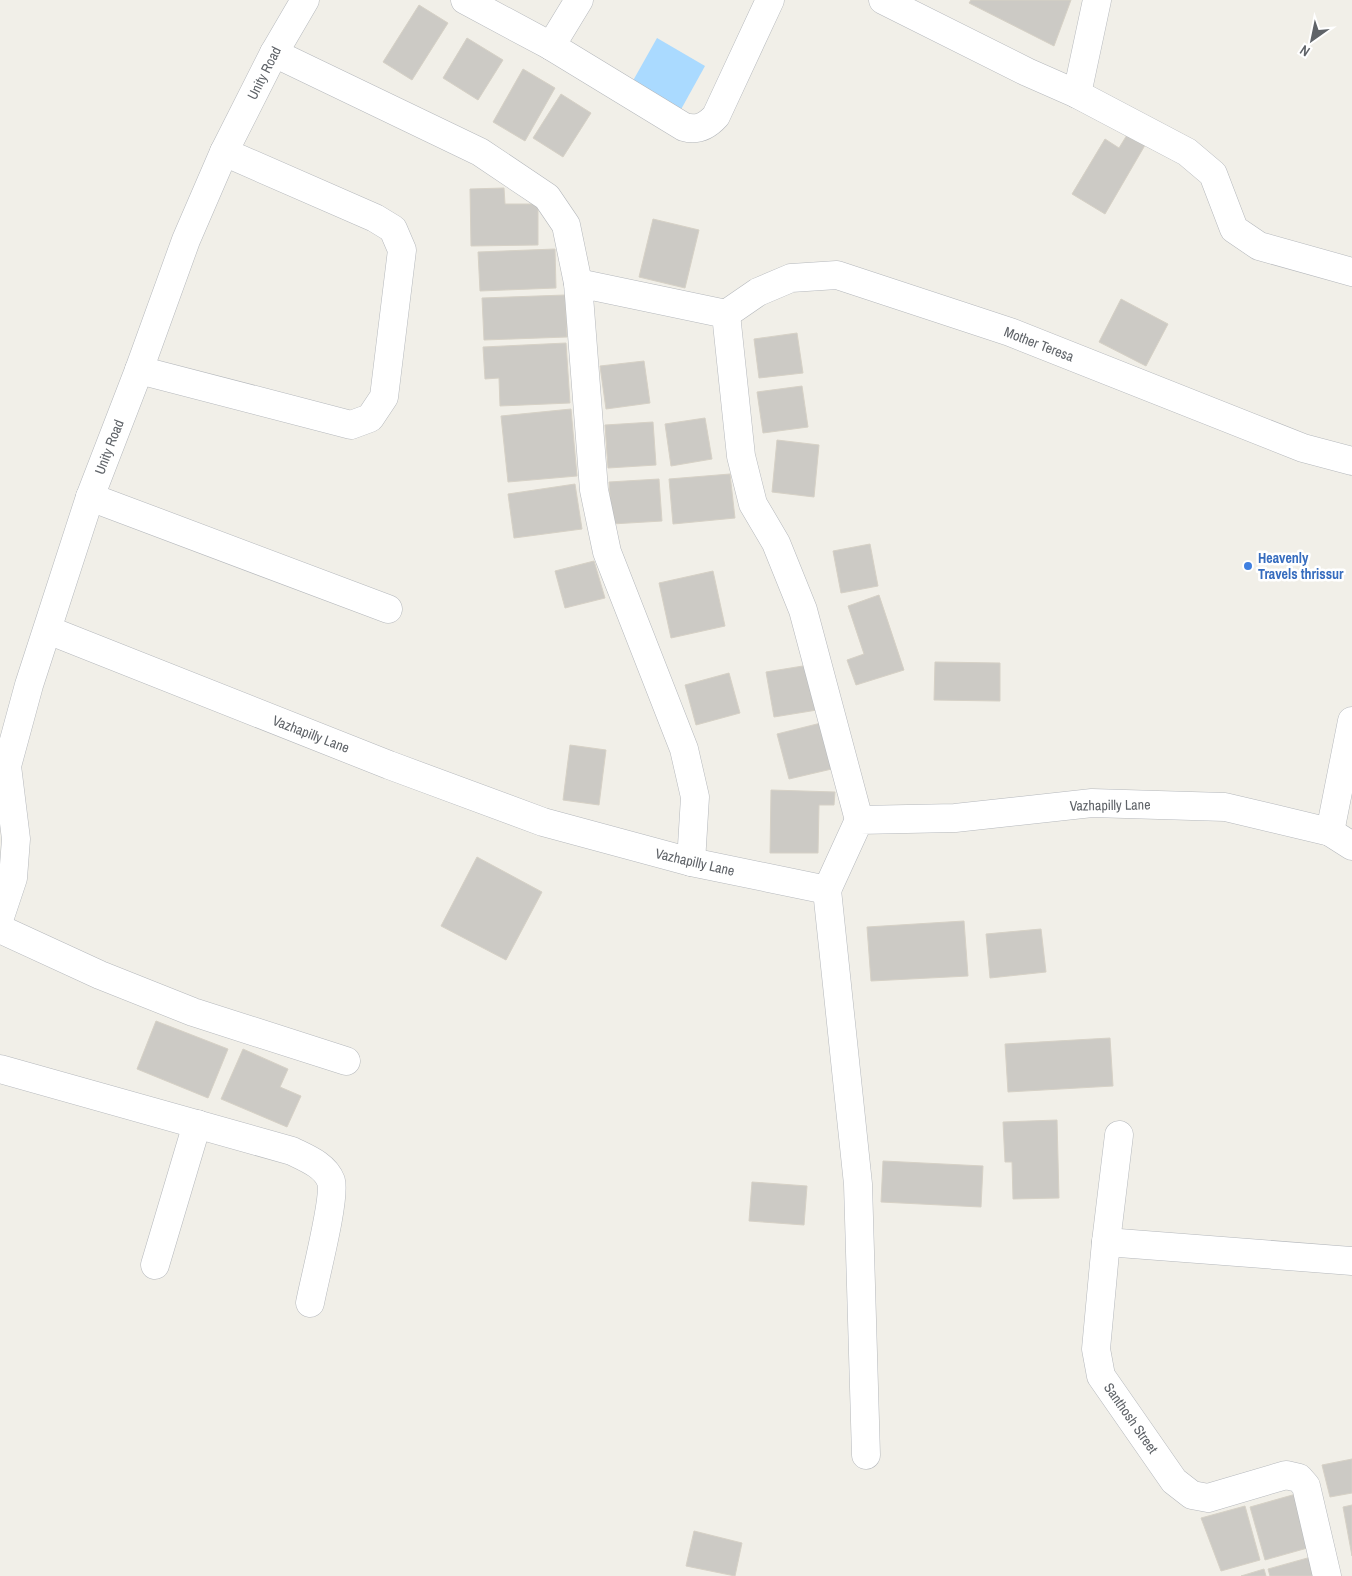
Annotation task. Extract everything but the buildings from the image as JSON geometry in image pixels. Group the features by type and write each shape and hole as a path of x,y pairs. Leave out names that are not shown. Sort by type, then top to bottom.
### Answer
{"street":[{"name":"Unity Road","path":"0,917 13,878 16,838 3,764 90,497 186,240 224,152 274,52 305,0"},
{"path":"464,0 551,46 684,127 691,129 707,126 724,103 770,0"},
{"path":"551,46 579,0"},
{"path":"883,0 1027,72 1077,94 1187,152 1213,174 1234,229 1259,246 1352,272"},
{"path":"1077,94 1097,0"},
{"path":"274,52 480,152 547,197 566,225 578,283 594,490 607,552 661,684 684,749 695,797 691,862"},
{"path":"139,370 351,425 370,418 384,397 402,250 393,229 375,218 224,152"},
{"name":"Mother Teresa","path":"726,314 758,292 791,278 837,275 1010,332 1302,448 1352,461"},
{"path":"578,283 726,314 741,456 753,504 776,544 803,610 859,820 827,890 858,1184 866,1455"},
{"path":"90,497 388,609"},
{"name":"Vazhapilly Lane","path":"48,630 390,765 543,822 691,862 827,890"},
{"path":"1341,839 1352,721"},
{"name":"Vazhapilly Lane","path":"859,820 955,818 1092,802 1224,807 1341,839"},
{"path":"0,929 100,975 193,1012 346,1061"},
{"path":"0,1069 292,1151 319,1165 331,1182 331,1201 310,1303"},
{"path":"155,1265 197,1124"},
{"name":"Santhosh Street","path":"1119,1135 1096,1349 1101,1376 1174,1480 1192,1495 1208,1498 1286,1475 1299,1478 1306,1486 1327,1576"},
{"path":"1106,1242 1352,1260"}],"water":[{"path":"657,38 705,66 679,113 630,86"}],"place":[{"name":"Heavenly Travels thrissur","path":"1248,566"}]}
